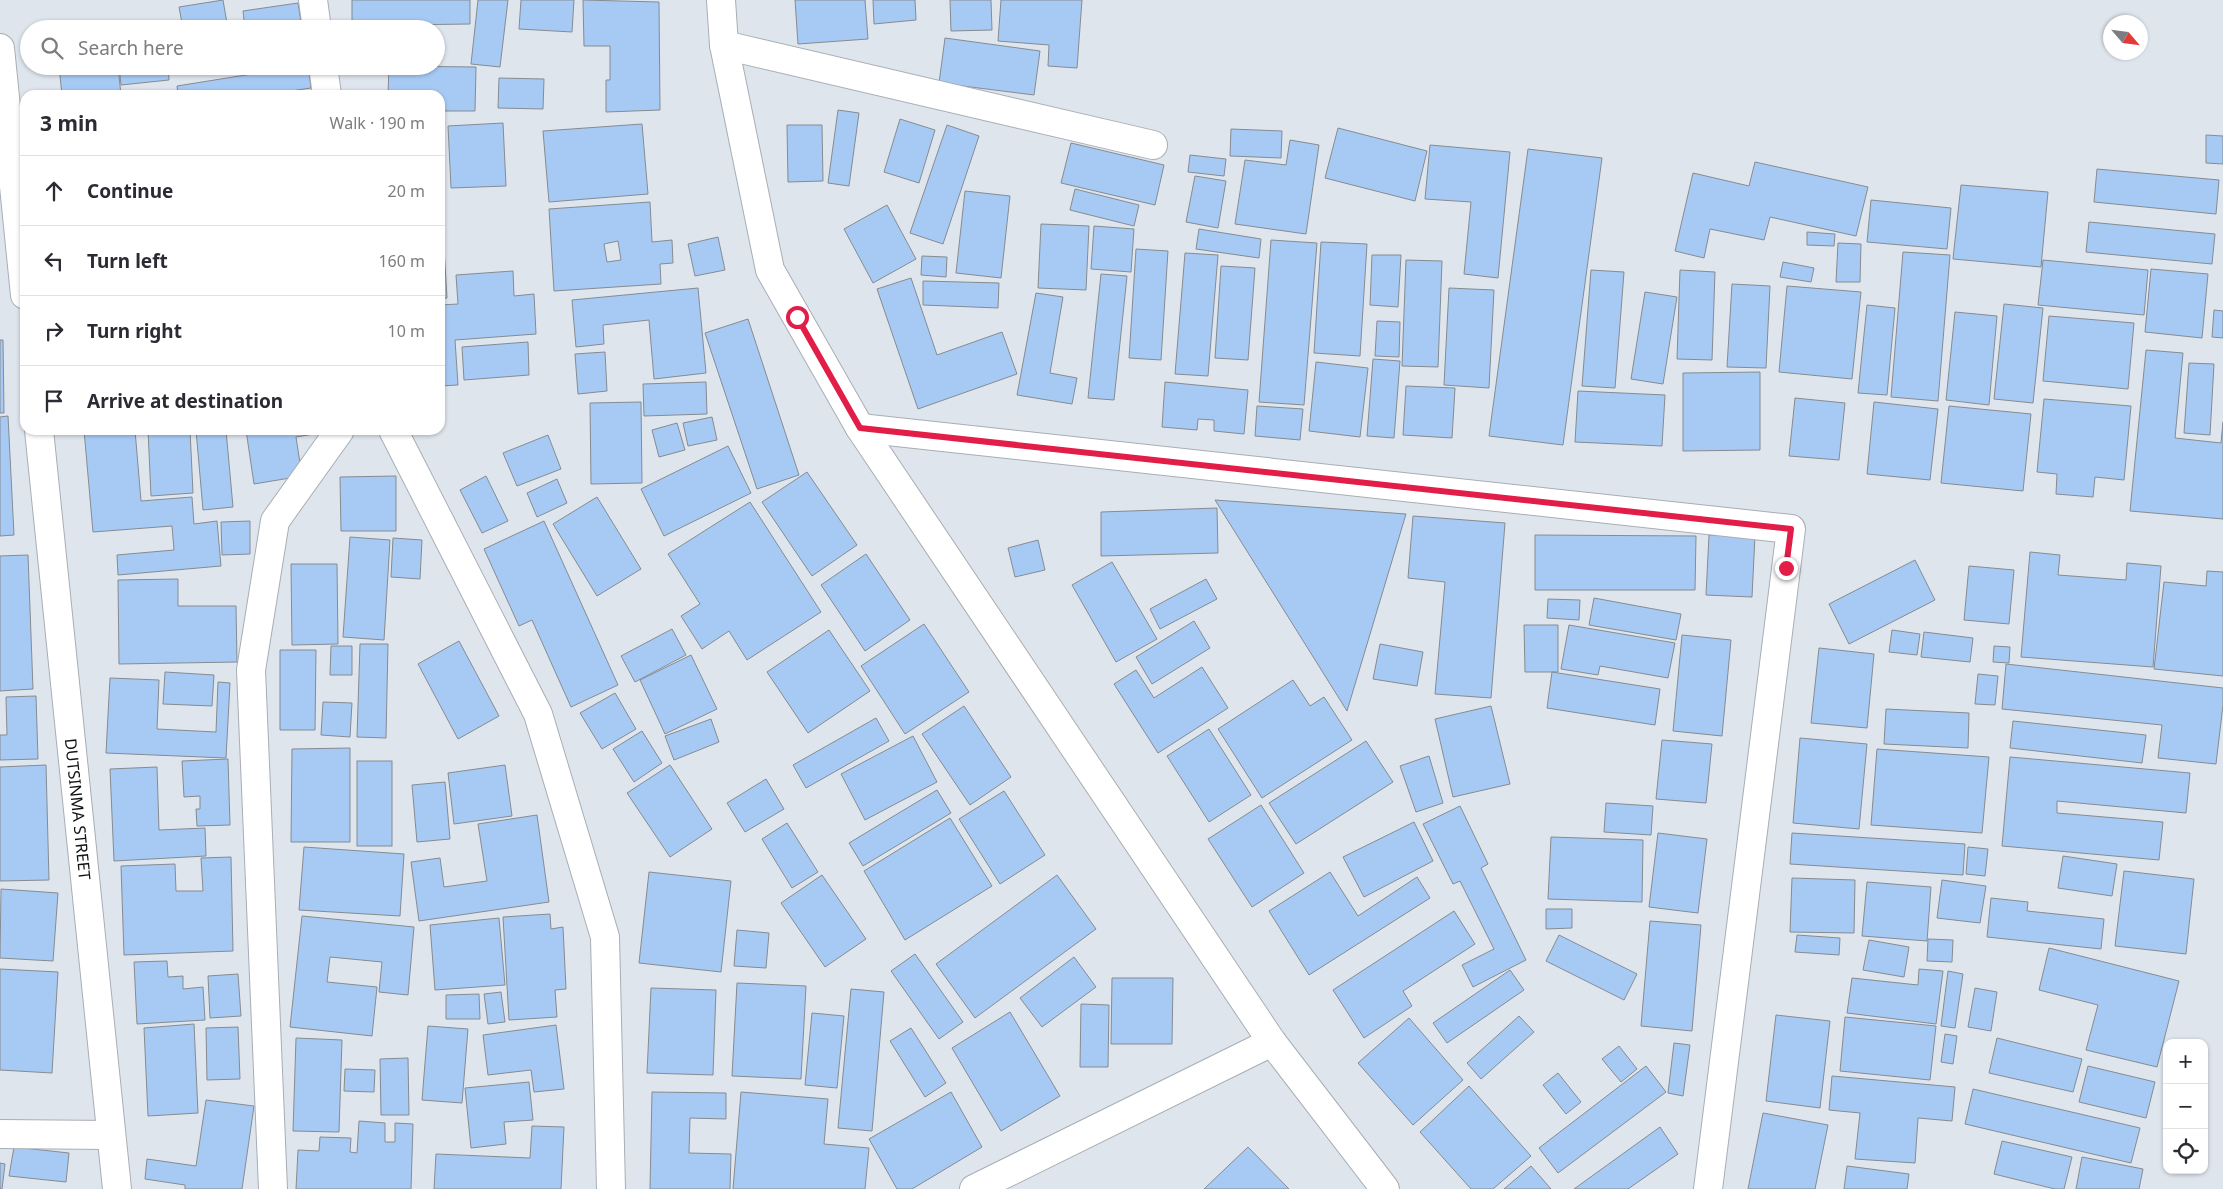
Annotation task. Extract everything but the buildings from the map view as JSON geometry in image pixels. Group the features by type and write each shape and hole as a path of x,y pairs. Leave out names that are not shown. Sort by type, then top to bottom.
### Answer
{"street":[{"path":"313,0 316,20"},
{"path":"721,0 724,45 770,270 860,428 1272,1042 1385,1189"},
{"path":"724,45 1152,145"},
{"path":"0,48 20,246"},
{"path":"324,75 326,90"},
{"path":"860,428 1791,529 1708,1189"},
{"name":"DUTSINMA STREET","path":"40,435 117,1189"},
{"path":"273,1189 251,670 275,521 336,435"},
{"path":"395,435 538,714 605,937 612,1189"},
{"path":"974,1189 1272,1042"},
{"path":"0,1134 110,1135"}],"route":[{"path":"797,317 860,428 1791,529 1786,568"}]}
